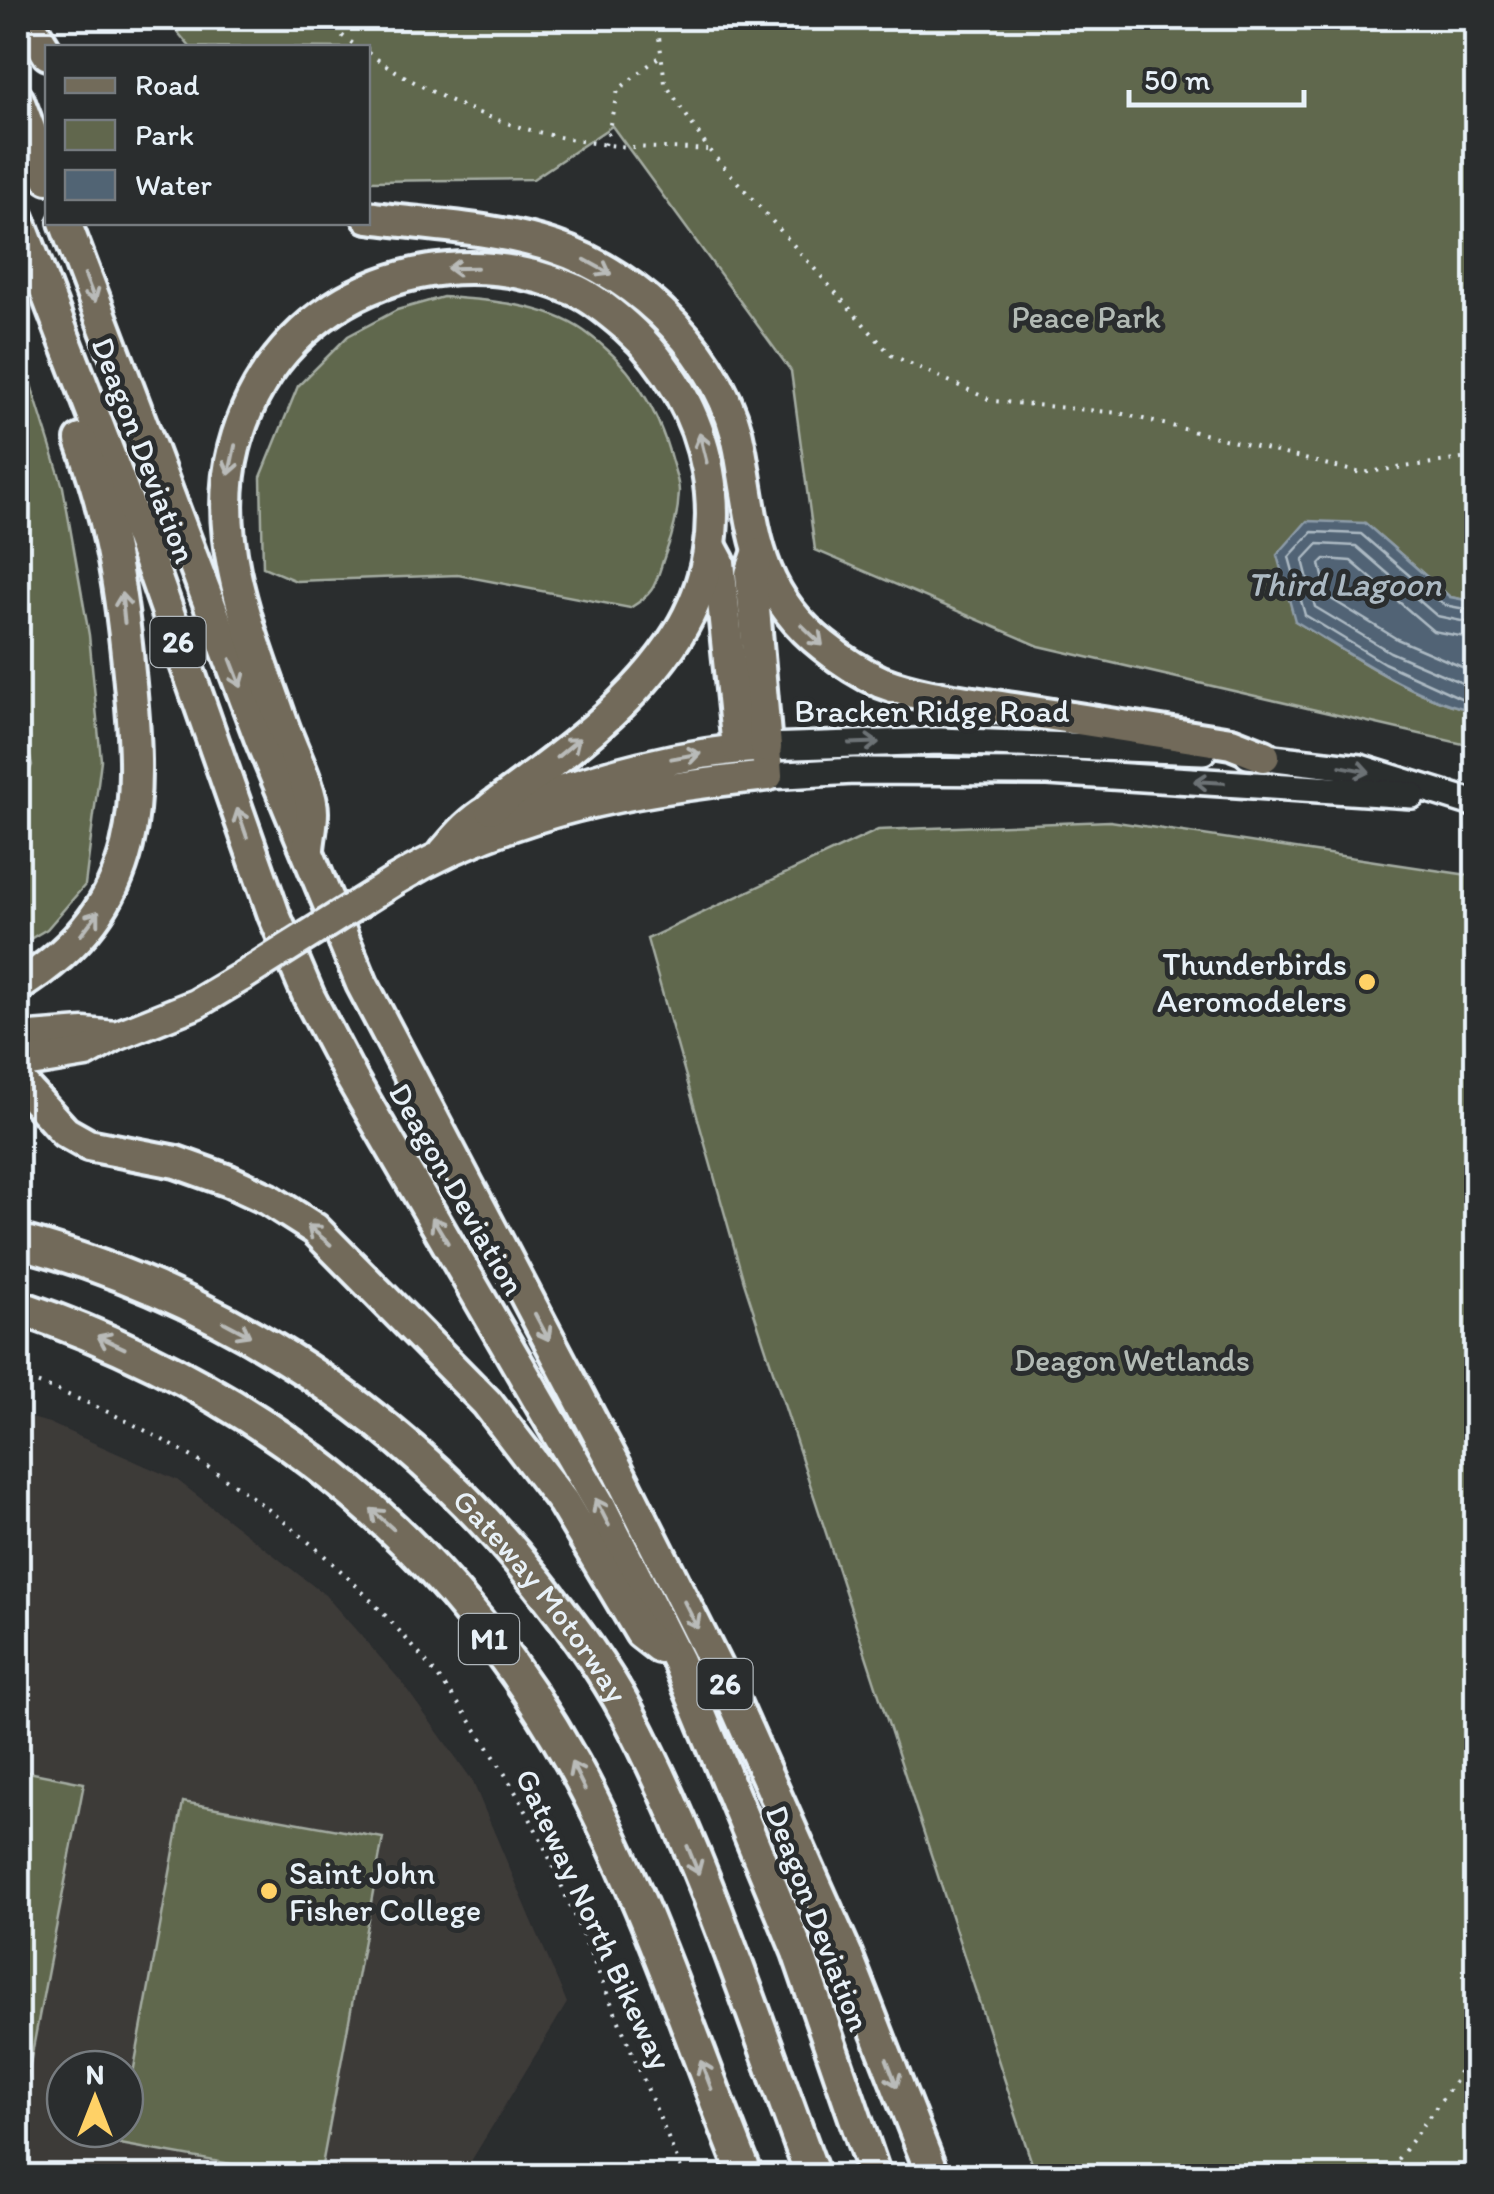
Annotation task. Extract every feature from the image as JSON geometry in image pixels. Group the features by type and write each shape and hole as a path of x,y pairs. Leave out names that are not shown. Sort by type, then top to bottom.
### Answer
{"highway":[{"path":"26,18 45,49"},
{"path":"18,100 45,170"},
{"path":"370,217 556,247 597,265 639,292 680,330 705,364 724,403 740,444 750,525 758,554 778,593 808,632 878,680 899,688 983,704 1231,743 1264,756"},
{"name":"Deagon Deviation","path":"18,218 153,570 274,915 352,1080 599,1504 678,1661 798,1952 876,2176"},
{"name":"Deagon Deviation","path":"66,225 261,740 362,984 618,1471 734,1702 846,1954 932,2176"},
{"path":"308,852 312,808 238,586 226,510 231,462 246,412 281,353 307,328 364,290 434,269 508,270 580,292 612,314 640,338 690,408 712,485 710,544 694,605 678,634 654,668 602,719 492,808"},
{"path":"18,986 52,965 83,934 105,902 132,831 136,738 119,574 95,476 75,423 77,371"},
{"path":"710,544 719,562 753,762"},
{"path":"753,762 751,574 758,554"},
{"path":"18,1080 65,1132 88,1144 176,1162 229,1180 315,1229 487,1403 563,1502 640,1633 678,1661"},
{"name":"Gateway Motorway","path":"18,1241 69,1255 181,1300 276,1350 356,1402 442,1477 516,1556 588,1648 627,1711 656,1770 704,1884 813,2176"},
{"name":"Gateway Motorway","path":"18,1307 88,1331 166,1368 253,1418 327,1472 386,1522 453,1591 518,1677 573,1764 663,1963 746,2176"}],"main road":[{"name":"Bracken Ridge Road","path":"18,1064 86,1053 116,1036 173,1016 443,852 620,794 753,762 940,741 1165,748 1360,768 1476,804"},
{"name":"Bracken Ridge Road","path":"443,852 464,828 492,808 511,808 583,782 660,761 1048,772 1357,794 1442,795"},
{"name":"Bracken Ridge Road","path":"18,1038 84,1033 116,1036"}],"path":[{"path":"331,18 340,34 355,45"},
{"path":"664,18 659,37 665,84 709,150 891,355 993,400 1119,413 1361,474 1476,457"},
{"path":"1460,18 1476,47"},
{"path":"370,54 450,104 540,133 605,145 709,150"},
{"path":"605,145 618,90 661,55"},
{"name":"Gateway North Bikeway","path":"18,1377 150,1434 233,1485 338,1568 423,1658 495,1758 536,1829 684,2176"},
{"path":"1385,2176 1454,2083 1476,2033"}],"shaded area":[{"name":"Saint John Fisher College","path":"18,1414 49,1423 177,1480 325,1595 400,1680 472,1780 567,2003 462,2176 18,2176"}],"green space":[{"name":"Peace Park","path":"166,18 1476,18 1476,602 1450,597 1365,523 1295,621 1406,686 1476,711 1476,747 1039,646 815,550 791,371 612,126 533,179 370,181 370,45 188,45"},
{"path":"443,297 516,305 569,322 615,357 640,388 659,423 679,492 673,531 657,578 651,591 630,608 458,575 296,581 263,567 261,477 298,386 348,336 397,310"},
{"path":"18,343 63,487 89,635 101,760 85,885 47,929 18,946 18,794 32,765 29,753 18,752"},
{"name":"Deagon Wetlands","path":"1110,821 1468,875 1476,837 1476,2176 1036,2176 744,1282 647,939 878,830"},
{"path":"18,1770 84,1783 18,2126"},
{"path":"183,1802 383,1838 320,2176 298,2176 145,2148 145,2049 138,2049"}],"water":[{"name":"Third Lagoon","path":"1307,521 1365,523 1450,597 1476,602 1476,711 1406,686 1295,621 1277,555"}],"place":[{"name":"Thunderbirds Aeromodelers","path":"1367,982"},
{"name":"Saint John Fisher College","path":"269,1891"}]}
